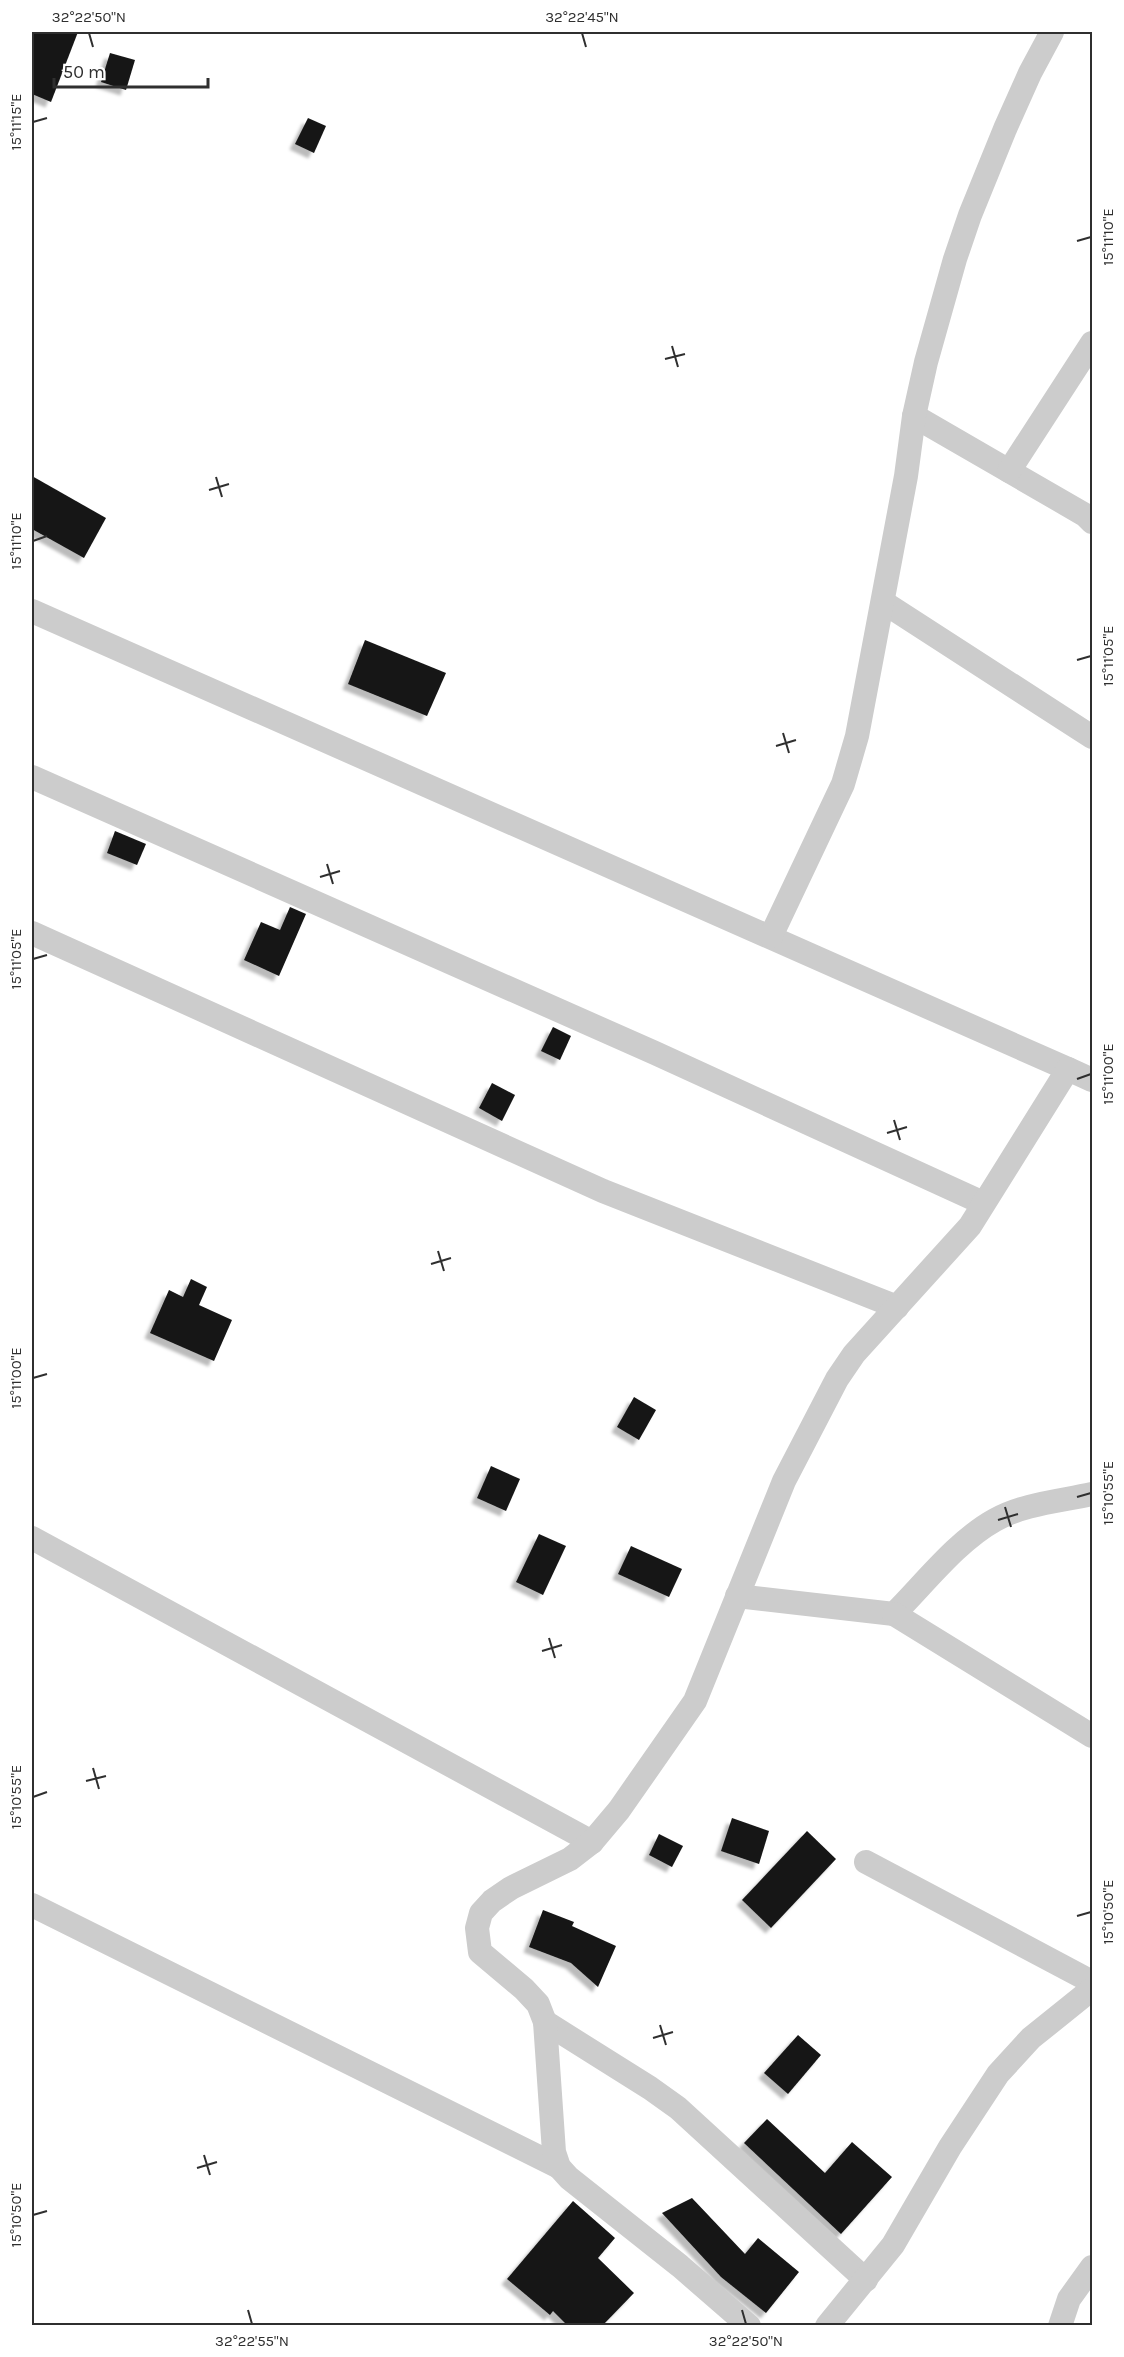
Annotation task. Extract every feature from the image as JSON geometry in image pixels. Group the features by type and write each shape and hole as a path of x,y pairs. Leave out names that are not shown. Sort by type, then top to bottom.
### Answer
{"street":[{"path":"771,936 843,784 857,736 906,476 914,416 939,315 970,215 1029,73 1052,32"},
{"path":"1009,471 1092,344"},
{"path":"914,416 1085,515 1092,522"},
{"path":"883,602 1092,736"},
{"path":"32,611 771,936 1092,1080"},
{"path":"32,777 644,1048 983,1203"},
{"path":"32,933 603,1191 897,1307"},
{"path":"558,2167 554,2152 545,2022 538,2004 531,1996 480,1952 477,1928 481,1913 492,1901 512,1888 570,1860 592,1842 620,1810 695,1701 784,1480 837,1379 854,1354 964,1233 1068,1069"},
{"path":"894,1614 972,1535 996,1519 1022,1510 1092,1494"},
{"path":"32,1538 592,1842"},
{"path":"737,1596 894,1614 1092,1736"},
{"path":"866,1862 1092,1982"},
{"path":"32,1905 558,2167 749,2325"},
{"path":"827,2325 893,2245 950,2147 998,2074 1032,2038 1092,1989"},
{"path":"545,2022 678,2108 866,2280"},
{"path":"1060,2325 1069,2299 1092,2266"}],"building":[{"path":"32,32 78,32 51,102 32,94"},
{"path":"110,53 135,60 126,90 101,82"},
{"path":"308,118 326,126 314,153 295,144"},
{"path":"32,476 106,518 84,558 32,529"},
{"path":"365,640 446,673 427,716 348,684"},
{"path":"115,831 146,844 137,865 107,853"},
{"path":"290,907 306,914 279,976 244,960 261,922 280,930"},
{"path":"553,1027 571,1036 560,1060 541,1051"},
{"path":"492,1083 515,1095 502,1121 479,1108"},
{"path":"191,1279 207,1287 199,1305 232,1320 214,1361 150,1333 169,1290 183,1297"},
{"path":"634,1397 656,1410 639,1440 617,1427"},
{"path":"491,1466 520,1479 506,1511 477,1498"},
{"path":"539,1534 566,1546 543,1595 516,1582"},
{"path":"631,1546 682,1569 669,1597 618,1574"},
{"path":"732,1818 769,1831 759,1864 721,1851"},
{"path":"807,1831 836,1859 771,1928 742,1900"},
{"path":"659,1834 683,1846 672,1867 649,1855"},
{"path":"543,1910 574,1922 572,1926 616,1946 598,1987 571,1963 529,1947"},
{"path":"798,2035 821,2055 788,2094 764,2073"},
{"path":"767,2119 825,2173 852,2142 892,2177 841,2234 744,2143"},
{"path":"692,2198 745,2254 758,2238 799,2272 766,2313 721,2277 662,2213"},
{"path":"573,2201 615,2238 598,2258 634,2293 603,2325 567,2325 553,2311 550,2315 507,2279"}]}
